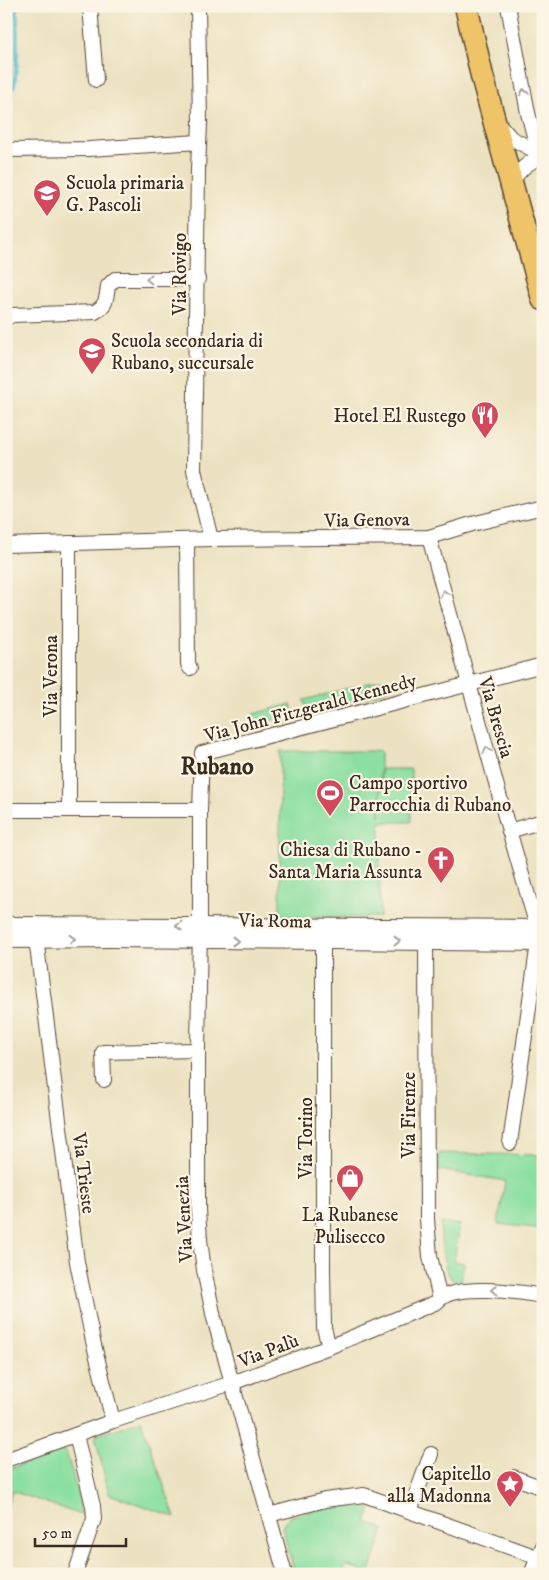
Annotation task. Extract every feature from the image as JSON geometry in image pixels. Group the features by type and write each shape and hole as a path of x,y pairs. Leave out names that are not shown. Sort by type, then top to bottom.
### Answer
{"main road":[{"path":"466,6 492,117 543,299"}],"street":[{"path":"90,6 96,80"},
{"name":"Via Rovigo","path":"198,6 198,279 194,470 211,539"},
{"path":"508,6 528,113 534,136 543,155"},
{"path":"492,117 511,138 543,155"},
{"path":"6,150 89,149 199,142"},
{"path":"511,184 517,173 526,164 543,155"},
{"path":"6,318 13,315 94,312 103,308 108,286 115,279 198,279"},
{"name":"Via Genova","path":"6,545 211,539 429,537 472,524 543,507"},
{"name":"Via Brescia","path":"429,537 539,935"},
{"path":"188,540 188,664 190,668"},
{"name":"Via Verona","path":"69,543 69,810"},
{"name":"Via John Fitzgerald Kennedy","path":"200,933 202,753 543,665"},
{"path":"6,810 200,810"},
{"path":"509,831 543,821"},
{"name":"Via Roma","path":"6,926 36,933"},
{"name":"Via Roma","path":"6,939 36,933 539,935"},
{"name":"Via Trieste","path":"36,933 77,1262 93,1341 113,1421"},
{"name":"Via Venezia","path":"200,933 198,1050 198,1210 200,1240 214,1318 285,1574"},
{"name":"Via Torino","path":"323,935 323,1270 324,1328 329,1347"},
{"name":"Via Firenze","path":"426,935 427,1219 430,1256 440,1299"},
{"path":"510,1143 539,935"},
{"path":"104,1080 103,1052 198,1050"},
{"name":"Via Palù","path":"6,1460 113,1421 232,1383 329,1347 437,1302 440,1299 461,1292 512,1290 543,1296"},
{"path":"75,1574 94,1519 93,1506 76,1435"},
{"path":"410,1511 431,1454"},
{"path":"512,1477 543,1488"},
{"path":"269,1515 325,1500 364,1495 540,1551 531,1574"}],"green space":[{"path":"6,6 13,6 13,9 11,82 6,96"},
{"path":"383,679 386,691 308,713 304,700"},
{"path":"291,704 294,714 255,725 253,714"},
{"name":"Campo sportivo Parrocchia di Rubano","path":"280,751 380,751 380,816 381,769 411,769 411,822 380,822 380,917 280,917"},
{"path":"439,1153 543,1155 543,1229 498,1224 505,1181 439,1170"},
{"path":"441,1223 460,1225 454,1261 464,1263 461,1282 452,1280 448,1274 444,1260"},
{"path":"141,1420 175,1517 109,1494 95,1436"},
{"path":"62,1450 66,1452 77,1491 81,1515 12,1491 6,1509 6,1470"},
{"path":"364,1504 371,1509 366,1522 384,1529 369,1574 346,1565 342,1574 295,1574 282,1527 285,1521 291,1516 335,1505"}],"waterway":[{"path":"6,103 11,96 16,72 17,6"}],"place":[{"name":"Scuola primaria G. Pascoli","path":"47,217"},
{"name":"Scuola secondaria di Rubano, succursale","path":"92,375"},
{"name":"Hotel El Rustego","path":"485,439"},
{"name":"Campo sportivo Parrocchia di Rubano","path":"330,817"},
{"name":"Chiesa di Rubano - Santa Maria Assunta","path":"441,884"},
{"name":"La Rubanese Pulisecco","path":"350,1202"},
{"name":"Capitello alla Madonna","path":"510,1508"}],"district":[{"name":"Rubano","path":"217,766"}]}
